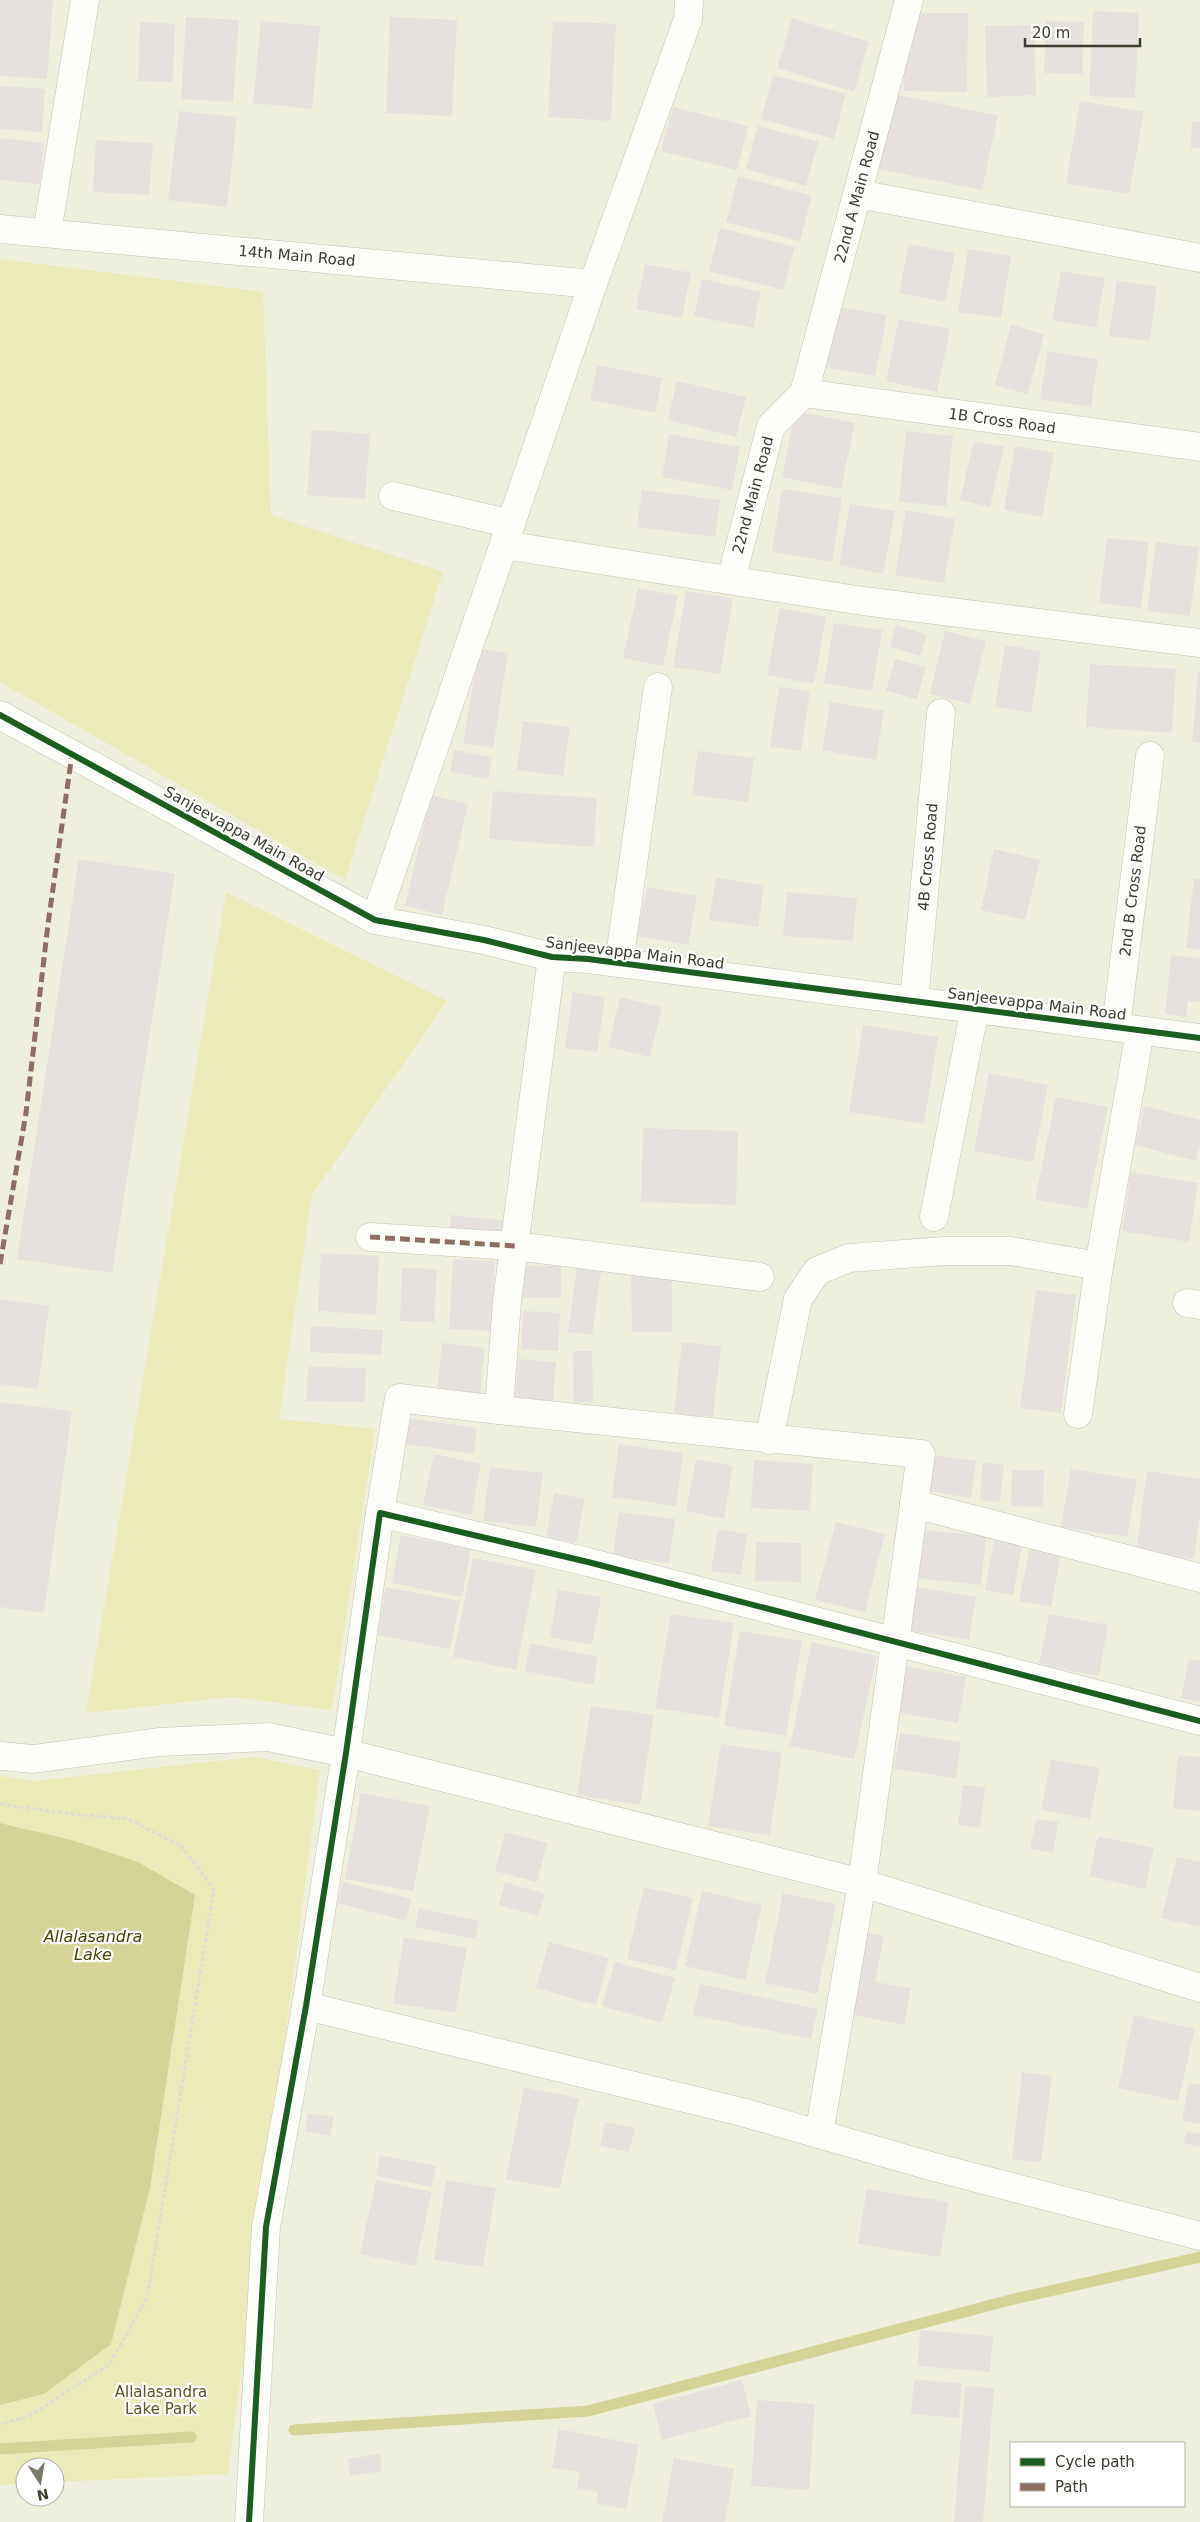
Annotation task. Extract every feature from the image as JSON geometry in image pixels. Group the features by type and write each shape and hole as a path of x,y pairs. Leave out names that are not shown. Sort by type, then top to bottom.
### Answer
{"street":[{"path":"47,233 85,0"},
{"path":"375,920 593,284 688,19 689,0"},
{"name":"22nd A Main Road","path":"804,393 909,0"},
{"path":"858,194 1200,258"},
{"name":"14th Main Road","path":"0,229 593,284"},
{"name":"1B Cross Road","path":"804,393 1200,447"},
{"name":"22nd Main Road","path":"731,580 771,426 804,393"},
{"path":"393,496 507,534 731,580 863,600 1200,643"},
{"path":"619,963 658,688"},
{"name":"Sanjeevappa Main Road","path":"0,714 375,920 484,940 552,957 619,963 1200,1038"},
{"name":"4B Cross Road","path":"914,1000 941,714"},
{"name":"2nd B Cross Road","path":"1078,1414 1099,1266 1128,1028 1150,756"},
{"path":"499,1410 507,1301 552,957"},
{"path":"934,1217 975,1008"},
{"path":"370,1237 514,1246 760,1277"},
{"path":"769,1440 798,1299 817,1271 849,1258 945,1251 1011,1251 1099,1266"},
{"path":"248,2522 266,2227 306,2006 346,1753 380,1513 400,1398 769,1440 921,1454 862,1883 819,2134"},
{"path":"914,1504 1200,1578"},
{"path":"380,1513 588,1562 1200,1721"},
{"path":"0,1756 33,1759 159,1742 268,1738 346,1753 862,1883 1200,1988"},
{"path":"306,2006 742,2112 934,2167 1200,2236"}],"path":[{"path":"0,1804 128,1819 181,1846 214,1889 147,2298 109,2365 28,2416 0,2424"}],"green space":[{"path":"0,259 263,292 271,515 443,572 345,880 0,682"},
{"path":"226,892 447,1001 312,1195 279,1419 375,1429 332,1710 232,1697 86,1713"},
{"name":"Allalasandra Lake Park","path":"253,1757 320,1770 228,2474 65,2482 65,2457 15,2457 15,2484 0,2485 0,1776 34,1781"}],"water":[{"name":"Allalasandra Lake","path":"0,1823 71,1840 138,1862 195,1895 150,2188 111,2344 44,2394 0,2405"}],"building":[{"path":"0,0 53,0 47,79 0,76"},
{"path":"1093,11 1139,13 1135,98 1089,96"},
{"path":"912,13 968,13 967,92 904,91 903,51 912,52"},
{"path":"186,17 239,20 233,102 181,99"},
{"path":"390,17 457,20 452,116 386,113"},
{"path":"792,18 869,42 854,92 777,68"},
{"path":"261,21 320,26 312,109 253,103"},
{"path":"553,21 616,24 611,121 548,117"},
{"path":"1046,21 1084,22 1082,74 1044,73"},
{"path":"140,22 175,24 173,82 138,81"},
{"path":"1034,25 1036,95 987,97 985,26"},
{"path":"773,75 846,94 834,139 761,119"},
{"path":"0,86 45,89 42,132 0,129"},
{"path":"895,94 998,116 982,190 879,169"},
{"path":"1080,101 1144,112 1129,194 1066,183"},
{"path":"673,107 748,126 737,170 661,151"},
{"path":"179,111 237,117 227,207 168,200"},
{"path":"1192,122 1200,122 1200,148 1191,148"},
{"path":"758,126 818,142 806,186 746,169"},
{"path":"0,138 44,143 40,184 0,180"},
{"path":"96,140 153,143 149,195 93,192"},
{"path":"738,176 812,196 800,241 726,222"},
{"path":"720,228 795,247 783,290 709,271"},
{"path":"909,244 955,253 945,302 899,293"},
{"path":"968,249 1011,256 1001,318 958,312"},
{"path":"645,264 691,273 682,318 636,309"},
{"path":"1061,271 1105,278 1096,328 1052,320"},
{"path":"702,279 761,292 753,328 694,316"},
{"path":"1117,281 1157,286 1150,341 1109,336"},
{"path":"834,306 887,315 875,376 823,367"},
{"path":"899,319 950,329 937,392 886,381"},
{"path":"1011,325 1044,334 1028,394 995,385"},
{"path":"1048,351 1098,359 1091,407 1040,399"},
{"path":"597,365 662,378 655,413 590,400"},
{"path":"677,381 746,397 736,437 668,420"},
{"path":"795,411 855,423 841,489 782,477"},
{"path":"312,430 370,434 365,499 307,495"},
{"path":"906,431 953,436 946,506 899,502"},
{"path":"669,434 740,447 732,490 662,477"},
{"path":"974,441 1004,447 990,507 960,500"},
{"path":"1015,446 1054,453 1042,517 1004,510"},
{"path":"782,489 842,498 832,562 772,552"},
{"path":"642,490 720,500 715,537 637,527"},
{"path":"850,504 895,511 883,574 839,565"},
{"path":"906,510 955,519 944,583 895,575"},
{"path":"1107,538 1149,542 1141,608 1099,603"},
{"path":"1156,542 1199,547 1190,616 1147,611"},
{"path":"638,588 678,596 663,666 623,658"},
{"path":"686,591 733,598 720,674 673,667"},
{"path":"780,608 826,617 814,684 767,675"},
{"path":"834,623 882,630 872,691 824,683"},
{"path":"896,625 927,635 920,656 890,647"},
{"path":"945,631 986,641 970,704 930,694"},
{"path":"1005,645 1041,651 1031,713 995,707"},
{"path":"479,648 508,653 493,748 463,743"},
{"path":"895,659 926,667 917,699 886,691"},
{"path":"1090,664 1176,669 1172,733 1086,727"},
{"path":"1198,672 1200,673 1200,743 1192,742"},
{"path":"779,687 810,691 801,751 770,747"},
{"path":"830,702 884,711 876,760 822,750"},
{"path":"523,721 570,727 563,776 517,770"},
{"path":"454,750 492,757 488,779 450,772"},
{"path":"698,751 754,758 748,802 692,795"},
{"path":"493,791 597,798 594,847 489,839"},
{"path":"431,795 468,804 442,915 405,906"},
{"path":"994,849 1040,860 1025,920 981,910"},
{"path":"79,859 175,874 112,1273 17,1259"},
{"path":"716,878 764,885 758,927 709,920"},
{"path":"1194,879 1200,879 1200,950 1186,948"},
{"path":"647,887 697,896 688,945 637,936"},
{"path":"787,892 857,898 853,941 783,936"},
{"path":"1171,955 1200,958 1200,1002 1188,1001 1186,1017 1165,1014"},
{"path":"573,992 605,997 597,1052 565,1048"},
{"path":"620,997 662,1007 650,1057 608,1047"},
{"path":"863,1025 938,1037 924,1124 849,1112"},
{"path":"989,1073 1048,1085 1033,1162 974,1151"},
{"path":"1056,1097 1108,1107 1087,1209 1035,1199"},
{"path":"1145,1106 1200,1120 1200,1145 1196,1161 1135,1145"},
{"path":"643,1128 738,1131 736,1205 641,1202"},
{"path":"1131,1172 1198,1183 1189,1242 1122,1231"},
{"path":"451,1215 503,1220 501,1244 448,1239"},
{"path":"321,1253 379,1256 376,1315 318,1311"},
{"path":"453,1259 495,1261 491,1331 449,1329"},
{"path":"578,1261 602,1263 592,1335 568,1332"},
{"path":"517,1266 561,1266 561,1298 517,1298"},
{"path":"402,1268 437,1269 434,1322 400,1321"},
{"path":"631,1270 672,1270 672,1332 632,1332"},
{"path":"1036,1290 1076,1295 1061,1413 1020,1408"},
{"path":"0,1299 49,1306 38,1389 0,1384"},
{"path":"523,1311 560,1313 558,1351 521,1349"},
{"path":"311,1326 383,1330 381,1355 310,1352"},
{"path":"682,1342 721,1346 713,1417 674,1413"},
{"path":"442,1343 485,1348 479,1404 436,1400"},
{"path":"573,1351 592,1351 593,1402 574,1402"},
{"path":"518,1359 556,1362 553,1401 515,1398"},
{"path":"308,1367 366,1368 365,1402 306,1401"},
{"path":"0,1402 72,1411 44,1613 0,1607"},
{"path":"409,1418 477,1428 474,1454 405,1444"},
{"path":"619,1444 683,1453 676,1506 612,1497"},
{"path":"434,1454 481,1464 471,1515 423,1505"},
{"path":"934,1455 976,1461 971,1498 929,1491"},
{"path":"696,1459 733,1466 724,1519 686,1511"},
{"path":"754,1460 813,1464 810,1511 751,1508"},
{"path":"983,1463 1004,1464 1000,1502 980,1500"},
{"path":"490,1467 543,1473 536,1527 483,1521"},
{"path":"1071,1469 1137,1480 1127,1537 1061,1527"},
{"path":"1012,1470 1044,1470 1043,1507 1011,1506"},
{"path":"1147,1471 1200,1479 1200,1515 1194,1559 1136,1552"},
{"path":"554,1493 585,1499 576,1543 546,1538"},
{"path":"619,1512 675,1519 669,1563 613,1556"},
{"path":"836,1522 885,1534 865,1612 815,1600"},
{"path":"718,1529 747,1534 741,1575 711,1571"},
{"path":"912,1529 986,1536 981,1585 907,1577"},
{"path":"401,1535 471,1549 462,1597 392,1583"},
{"path":"994,1541 1022,1545 1013,1595 985,1590"},
{"path":"756,1542 801,1543 801,1582 755,1581"},
{"path":"1030,1547 1061,1553 1051,1607 1019,1601"},
{"path":"473,1558 536,1570 516,1670 453,1657"},
{"path":"386,1587 460,1601 450,1649 377,1635"},
{"path":"915,1587 976,1597 969,1640 909,1630"},
{"path":"558,1590 601,1597 592,1645 550,1637"},
{"path":"671,1614 734,1623 719,1718 655,1708"},
{"path":"1049,1614 1108,1625 1099,1676 1039,1665"},
{"path":"740,1631 802,1641 786,1736 724,1726"},
{"path":"812,1642 877,1656 854,1759 790,1746"},
{"path":"530,1643 598,1657 593,1685 525,1671"},
{"path":"1189,1659 1200,1661 1200,1702 1181,1698"},
{"path":"904,1666 966,1677 958,1723 895,1712"},
{"path":"591,1706 654,1715 640,1805 577,1795"},
{"path":"900,1733 961,1742 956,1778 894,1769"},
{"path":"721,1744 782,1753 770,1835 708,1826"},
{"path":"1178,1755 1200,1757 1200,1811 1173,1808"},
{"path":"1051,1759 1100,1768 1090,1819 1041,1810"},
{"path":"963,1785 985,1787 980,1828 958,1825"},
{"path":"361,1793 430,1806 413,1891 345,1879"},
{"path":"1036,1819 1058,1822 1053,1853 1030,1849"},
{"path":"505,1832 547,1843 537,1882 495,1871"},
{"path":"1098,1836 1154,1848 1145,1889 1089,1876"},
{"path":"1177,1857 1200,1862 1200,1927 1161,1918"},
{"path":"343,1882 411,1899 406,1921 337,1903"},
{"path":"505,1882 545,1894 538,1916 499,1905"},
{"path":"644,1887 693,1898 676,1970 627,1959"},
{"path":"702,1891 762,1905 745,1980 685,1966"},
{"path":"783,1893 836,1904 817,1994 765,1983"},
{"path":"419,1908 479,1921 475,1939 415,1927"},
{"path":"864,1932 884,1936 875,1982 911,1988 904,2025 849,2014"},
{"path":"404,1937 467,1948 455,2013 393,2003"},
{"path":"549,1942 609,1958 596,2005 536,1988"},
{"path":"615,1962 675,1978 662,2023 602,2006"},
{"path":"700,1984 818,2009 811,2039 693,2015"},
{"path":"1134,2015 1195,2029 1178,2101 1118,2088"},
{"path":"1022,2072 1052,2076 1041,2162 1012,2159"},
{"path":"1189,2083 1200,2085 1200,2124 1182,2121"},
{"path":"524,2087 579,2098 560,2189 506,2179"},
{"path":"308,2113 334,2117 330,2136 305,2131"},
{"path":"605,2122 635,2128 629,2152 600,2146"},
{"path":"1187,2131 1200,2134 1200,2147 1183,2143"},
{"path":"380,2155 436,2166 431,2187 376,2176"},
{"path":"376,2180 432,2192 415,2266 360,2254"},
{"path":"446,2180 496,2188 483,2267 434,2260"},
{"path":"867,2189 949,2202 940,2257 858,2244"},
{"path":"920,2330 993,2336 990,2372 918,2366"},
{"path":"914,2379 962,2384 959,2418 911,2414"},
{"path":"742,2380 751,2416 662,2440 653,2404"},
{"path":"965,2386 994,2388 983,2522 954,2522"},
{"path":"757,2400 815,2404 809,2490 751,2486"},
{"path":"559,2429 639,2445 626,2509 596,2503 598,2492 577,2488 580,2472 552,2468"},
{"path":"380,2454 382,2471 350,2476 348,2459"},
{"path":"674,2458 734,2469 725,2522 662,2522"}],"waterway":[{"path":"294,2430 588,2411 1010,2300 1200,2257"},
{"path":"0,2449 191,2437"}],"marked path":[{"path":"0,1264 26,1113 48,924 72,754"},
{"path":"370,1237 515,1246"}],"cycle path":[{"path":"0,715 375,920 484,940 552,957 588,959 1200,1038"},
{"path":"249,2522 266,2227 306,2006 346,1753 380,1513 588,1562 1200,1721"}]}
